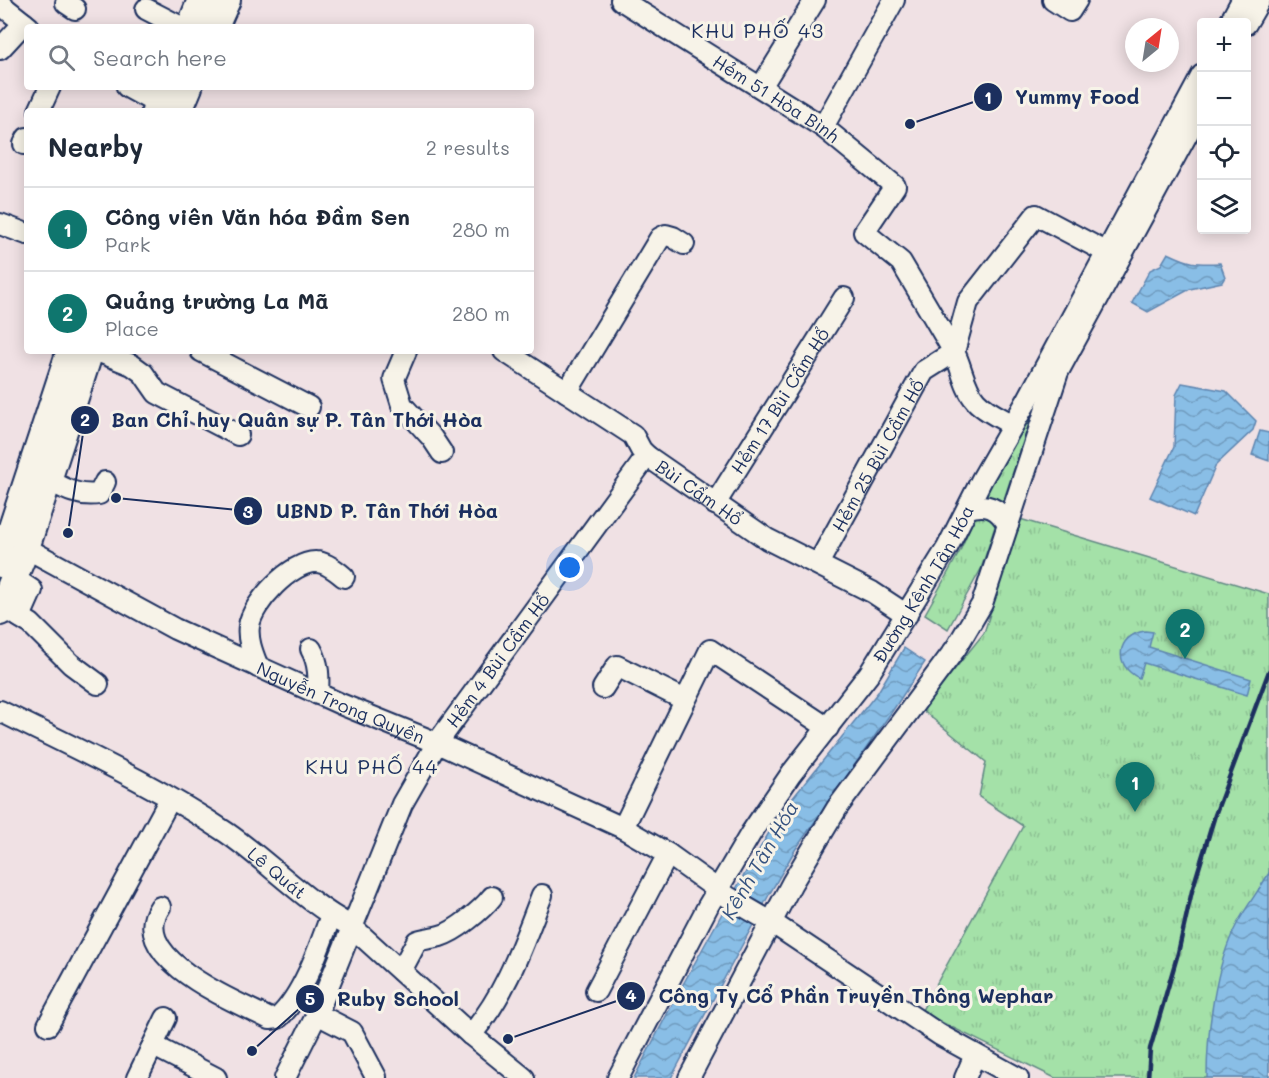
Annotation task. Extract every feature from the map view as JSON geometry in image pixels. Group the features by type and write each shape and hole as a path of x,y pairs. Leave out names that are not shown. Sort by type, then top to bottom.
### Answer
{"main road":[{"path":"191,24 201,0"},
{"path":"216,24 227,0"},
{"path":"169,106 186,90"},
{"path":"7,612 7,571 69,354"},
{"path":"7,571 26,548 89,354"}],"street":[{"name":"Hẻm 51 Hòa Bình","path":"621,0 822,127 895,186 864,232 901,262 954,352"},
{"path":"761,87 815,0"},
{"path":"822,127 894,0"},
{"path":"1053,0 1070,10 1077,0"},
{"path":"1232,18 1242,0"},
{"path":"1250,18 1260,0"},
{"path":"0,4 25,24"},
{"path":"146,9 175,24"},
{"path":"0,49 24,27"},
{"name":"Đường Kênh Tân Hóa","path":"618,1078 722,894 751,833 791,774 869,674 947,548 1197,84"},
{"path":"40,108 49,90"},
{"path":"134,90 169,106"},
{"path":"689,1078 766,919 837,808 956,648 982,604 1058,372 1197,116"},
{"path":"1012,425 976,402 969,391 961,364 954,352 968,302 1036,215 1106,252"},
{"path":"0,224 24,233"},
{"path":"567,392 660,238 666,235 684,244"},
{"name":"Hẻm 17 Bùi Cẩm Hổ","path":"715,504 844,298"},
{"name":"Hẻm 25 Bùi Cầm Hổ","path":"818,564 924,371 954,352"},
{"path":"104,354 132,365 143,373 157,393 238,435"},
{"path":"207,354 309,407"},
{"path":"405,354 394,379 402,405 432,438 442,453"},
{"name":"Bùi Cẩm Hổ","path":"509,354 633,435 647,456 767,539 872,592 907,615"},
{"name":"Hẻm 4 Bùi Cầm Hổ","path":"285,1078 317,1014 402,804 437,743 647,456"},
{"path":"48,480 69,491 87,496 99,494 105,482"},
{"path":"968,508 988,505 996,509 1008,525"},
{"name":"Nguyễn Trọng Quyền","path":"26,548 175,629 318,694 437,743 623,828 668,854 722,894 766,919 940,1035 1018,1078"},
{"path":"258,667 251,649 249,626 259,605 269,592 285,576 301,566 316,562 336,570 344,577"},
{"path":"7,612 45,636 71,664 98,684"},
{"path":"311,649 320,678 318,694"},
{"path":"623,828 710,650 828,728"},
{"path":"603,688 616,666 685,700"},
{"name":"Lê Quát","path":"0,711 170,799 227,833 331,915 351,926 471,1035 524,1078"},
{"path":"48,1025 170,799"},
{"path":"597,991 668,854"},
{"path":"471,1035 492,1006 516,963 542,895"},
{"path":"401,971 417,941 440,936 456,929 483,909 492,897"},
{"path":"160,907 154,915 155,941 175,965 197,982 270,1018 278,1018 295,999 318,951 331,915"},
{"path":"317,1014 352,1032 376,1077"},
{"path":"137,1078 166,1018"},
{"path":"151,1049 156,1047 169,1052 216,1078"},
{"path":"965,1078 975,1054"}],"green space":[{"path":"1039,393 981,569 948,629 925,614 960,551 1013,425"},
{"path":"1020,519 1269,594 1269,1078 1055,1078 921,1012 1023,826 979,797 986,762 922,710 984,633"}],"water":[{"path":"1168,253 1193,262 1220,263 1225,277 1222,282 1190,289 1148,312 1132,303 1150,270 1161,265"},
{"path":"1182,383 1226,391 1256,421 1253,430 1216,465 1194,516 1150,497 1174,447 1176,395"},
{"path":"1260,431 1269,433 1269,461 1252,455"},
{"path":"1145,631 1153,632 1149,647 1251,679 1247,695 1144,663 1139,678 1131,673 1125,666 1121,652 1128,638"},
{"name":"Kênh Tân Hóa","path":"904,648 925,662 795,850 671,1078 634,1078 730,899 780,814 878,692"},
{"path":"1269,873 1269,1078 1207,1078 1211,1020 1223,959 1237,924"}],"railway":[{"path":"1148,1078 1150,1049 1178,953 1192,891 1215,815 1269,671"}],"place":[{"name":"Yummy Food","path":"910,124"},
{"name":"UBND P. Tân Thới Hòa","path":"116,498"},
{"name":"Ban Chỉ huy Quân sự P. Tân Thới Hòa","path":"68,533"},
{"name":"Quảng trường La Mã","path":"1185,659"},
{"name":"Công viên Văn hóa Đầm Sen","path":"1135,812"},
{"name":"Công Ty Cổ Phần Truyền Thông Wephar","path":"508,1039"},
{"name":"Ruby School","path":"252,1051"}],"district":[{"name":"KHU PHỐ 43","path":"758,30"},
{"name":"KHU PHỐ 44","path":"372,766"}]}
